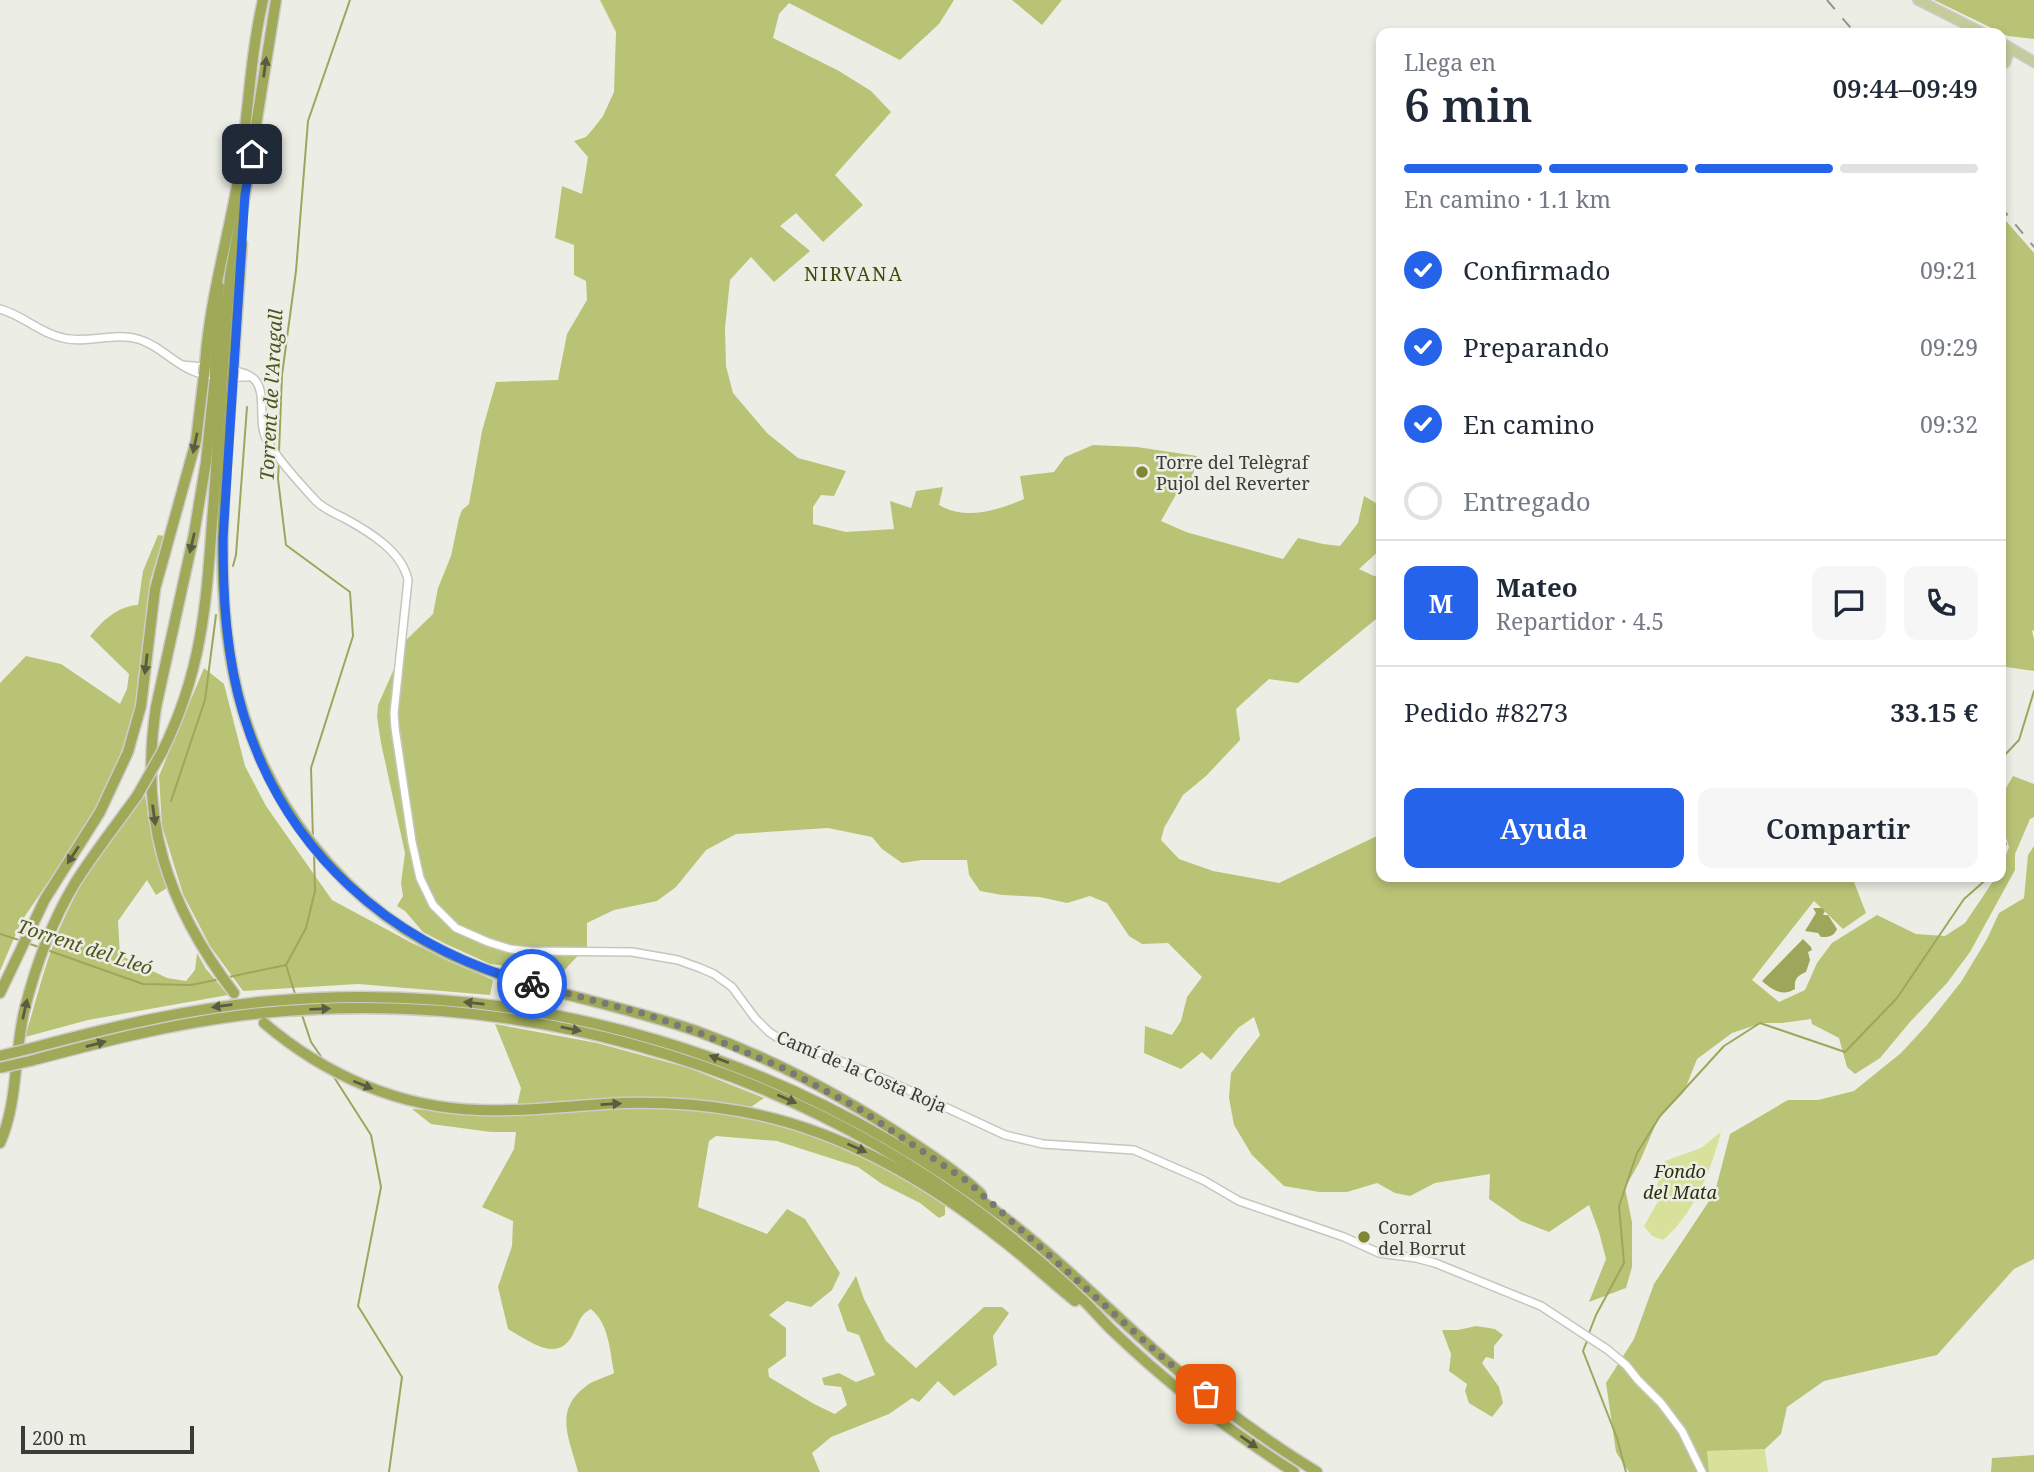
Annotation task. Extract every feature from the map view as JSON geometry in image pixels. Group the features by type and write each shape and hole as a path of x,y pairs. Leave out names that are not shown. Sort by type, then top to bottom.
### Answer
{"highway":[{"path":"0,1143 8,1120 25,1009 45,944 76,882 137,796 162,752 188,690 198,654 205,615 219,372 218,279 237,185 256,30 263,0"},
{"path":"234,993 201,947 174,894 158,840 151,782 151,751 155,715 194,534 206,462 230,275 276,0"},
{"path":"0,993 40,908 100,812 128,752 141,706 155,589 200,421 219,372"},
{"path":"219,372 224,510 223,568 226,626 232,670 243,712 263,767 292,818 328,864 364,900 390,920 463,961 505,976 645,1014 700,1033 816,1084 883,1123 967,1181 1206,1394 1254,1431 1317,1472"},
{"path":"0,1056 120,1025 180,1013 298,999 415,998 502,1006 560,1016 618,1028 706,1054 810,1097 929,1164 1031,1239"},
{"path":"0,1068 137,1033 194,1022 325,1009 393,1009 470,1014 614,1039 670,1055 753,1085 824,1117 884,1149 936,1182 1008,1235 1085,1302 1116,1334"},
{"path":"264,1023 300,1052 338,1074 378,1091 420,1103 485,1110 623,1103 681,1104 750,1113 827,1135 880,1159 937,1192 1002,1240 1198,1405 1294,1472"}],"main road":[{"path":"1918,0 1973,28"},
{"path":"2006,46 2034,62"},
{"path":"2006,60 2010,48"}],"street":[{"name":"Camí de la Costa Roja","path":"0,309 21,316 38,329 65,339 117,336 133,338 157,347 198,373 251,377 259,388 263,430 272,448 320,505 380,541 397,558 408,580 394,713 395,728 418,871 433,905 456,928 510,949 632,953 678,960 714,974 732,988 769,1032 786,1043 816,1051 889,1081 1004,1135 1043,1144 1134,1150 1203,1180 1239,1201 1344,1237 1379,1253 1435,1263 1541,1306 1626,1365 1682,1431 1702,1472"}],"green space":[{"name":"Fondo del Mata","path":"1721,1132 1700,1190 1684,1218 1663,1240 1652,1236 1644,1226 1661,1196 1657,1185 1665,1161 1701,1148"},
{"path":"1765,1449 1768,1472 1709,1472 1707,1451"}],"shaded area":[{"path":"600,0 954,0 939,24 900,60 789,3 779,14 773,38 839,71 871,91 891,112 835,175 863,205 823,242 796,213 780,226 810,251 774,282 751,257 730,280 725,328 726,366 733,393 767,433 798,458 846,471 834,496 821,495 813,507 813,524 846,532 894,529 890,501 911,508 916,491 943,487 939,505 949,510 970,513 993,510 1024,499 1020,476 1054,472 1065,457 1093,445 1137,447 1197,456 1192,480 1178,491 1161,521 1186,532 1283,559 1298,538 1340,546 1358,523 1364,496 1376,503 1376,554 1359,569 1376,576 1376,619 1298,683 1269,679 1236,709 1240,740 1206,776 1183,795 1164,828 1161,840 1179,859 1213,871 1279,883 1376,836 1376,882 1854,882 1866,913 1843,929 1814,901 1752,980 1779,1002 1805,990 1817,963 1832,943 1877,915 1916,934 1945,936 1965,923 1993,882 2006,882 2006,855 2009,847 2006,838 2006,788 2013,776 2034,784 2034,817 2030,819 2015,854 2015,870 1970,952 1947,983 1880,1058 1855,1074 1847,1067 1839,1038 1812,1024 1811,1019 1762,1023 1732,1033 1697,1059 1684,1092 1658,1119 1625,1188 1632,1222 1632,1267 1626,1288 1589,1302 1606,1259 1589,1205 1549,1232 1521,1221 1489,1199 1490,1174 1435,1183 1410,1196 1395,1193 1377,1183 1347,1192 1319,1192 1284,1186 1252,1155 1234,1125 1229,1098 1231,1073 1260,1035 1254,1017 1238,1028 1211,1060 1202,1052 1181,1069 1144,1053 1145,1026 1172,1035 1181,1021 1187,997 1202,977 1168,943 1142,944 1129,936 1107,903 1090,896 1067,903 1040,897 980,891 969,875 967,860 902,863 882,849 872,837 828,828 736,834 706,850 676,887 657,901 614,910 587,923 587,946 556,979 490,964 423,932 405,911 397,906 403,896 401,883 405,853 381,743 378,705 402,644 433,614 438,588 451,556 459,518 462,510 469,504 482,431 496,382 558,380 567,334 587,300 586,281 574,275 574,245 555,238 562,186 582,194 588,157 574,141 586,137 593,129 603,116 614,92 616,32"},
{"path":"1012,0 1062,0 1042,25"},
{"path":"1934,0 2034,0 2034,39 2008,36 2006,28 1992,28"},
{"path":"2006,221 2034,253 2034,671 2006,667"},
{"path":"158,535 164,536 150,581 138,696 118,763 92,817 21,922 0,971 0,683 26,656 61,664 120,704 127,689 129,674 90,636 111,615 138,605 143,571"},
{"path":"204,668 224,684 245,766 266,806 332,900 412,943 493,980 490,995 358,984 243,991 210,946 183,894 162,826 159,776"},
{"path":"145,795 155,852 167,888 156,895 147,880 118,921 120,955 167,978 186,981 195,970 197,953 206,969 228,995 88,1020 25,1037 63,920 105,845"},
{"path":"2034,846 2034,1259 2014,1269 1937,1355 1824,1381 1787,1407 1781,1434 1765,1449 1707,1451 1709,1472 1629,1472 1616,1452 1606,1383 1634,1339 1654,1284 1715,1192 1730,1134 1788,1100 1818,1100 1854,1091 1901,1053 1961,982 1999,913 2024,898 2028,855"},
{"path":"1813,908 1822,908 1825,911 1823,915 1828,915 1837,929 1829,937 1805,931 1816,913"},
{"path":"1803,939 1812,950 1808,952 1810,960 1806,972 1797,978 1795,989 1782,992 1774,990 1762,981"},
{"path":"495,1024 597,1043 689,1068 764,1098 738,1116 818,1136 887,1167 945,1204 945,1215 939,1218 920,1203 882,1184 858,1167 777,1141 716,1136 709,1141 698,1207 767,1234 787,1209 805,1219 840,1273 832,1290 811,1307 787,1301 769,1315 786,1328 786,1356 768,1369 769,1377 835,1414 847,1405 841,1387 824,1385 822,1378 839,1373 856,1382 875,1375 859,1335 847,1331 838,1305 856,1276 864,1299 886,1341 916,1368 984,1307 1002,1307 1009,1313 993,1336 997,1365 954,1396 938,1381 919,1402 912,1398 889,1414 831,1437 812,1453 820,1472 578,1472 566,1426 569,1406 585,1387 614,1373 610,1347 602,1322 591,1309 581,1318 569,1341 553,1349 535,1345 508,1329 498,1287 512,1246 513,1221 482,1207 514,1149 516,1132 491,1132 431,1124 412,1109 515,1115 521,1088"},
{"path":"1476,1326 1495,1329 1503,1335 1494,1346 1494,1359 1486,1357 1482,1363 1499,1387 1503,1403 1492,1417 1469,1403 1465,1391 1467,1384 1449,1371 1451,1354 1442,1330"},
{"path":"2034,1455 2034,1472 1991,1472 1992,1458"}],"waterway":[{"name":"Torrent de l'Aragall","path":"279,452 282,375 296,271 308,121 350,0"},
{"name":"Torrent del Lleó","path":"233,566 247,407"},
{"name":"Torrent de l'Aragall","path":"279,461 278,479 286,545 350,592 353,636 311,768 313,840"},
{"name":"Torrent del Lleó","path":"171,801 205,700 216,615"},
{"path":"2006,754 2019,740 2034,691"},
{"name":"Torrent de l'Aragall","path":"296,997 286,965 306,928 315,891 314,853"},
{"path":"1589,1333 1624,1263 1619,1206 1637,1153 1660,1116 1724,1046 1760,1023 1845,1052 1897,998 1964,899 1983,882"},
{"name":"Torrent del Lleó","path":"0,934 19,940"},
{"name":"Torrent del Lleó","path":"27,943 39,947"},
{"name":"Torrent del Lleó","path":"47,950 143,984 191,985 220,979"},
{"name":"Torrent del Lleó","path":"229,977 286,965"},
{"name":"Torrent de l'Aragall","path":"302,1015 311,1042 322,1058"},
{"name":"Torrent de l'Aragall","path":"332,1074 371,1135 381,1187 358,1306 402,1377 389,1472"},
{"path":"1587,1341 1583,1351 1617,1438 1626,1472"}],"railway":[{"path":"1827,0 1851,28"},
{"path":"2006,213 2034,247"}],"way so far":[{"path":"532,984 645,1014 700,1033 781,1067 858,1108 967,1181 1206,1394"}],"place":[{"name":"Torre del Telègraf Pujol del Reverter","path":"1142,472"},
{"name":"Corral del Borrut","path":"1364,1237"}],"district":[{"name":"NIRVANA","path":"854,274"}],"route":[{"path":"252,154 245,194 223,539 223,583 228,641 235,684 247,726 263,767 292,818 318,853 359,895 390,920 438,949 463,961 532,984"}]}
